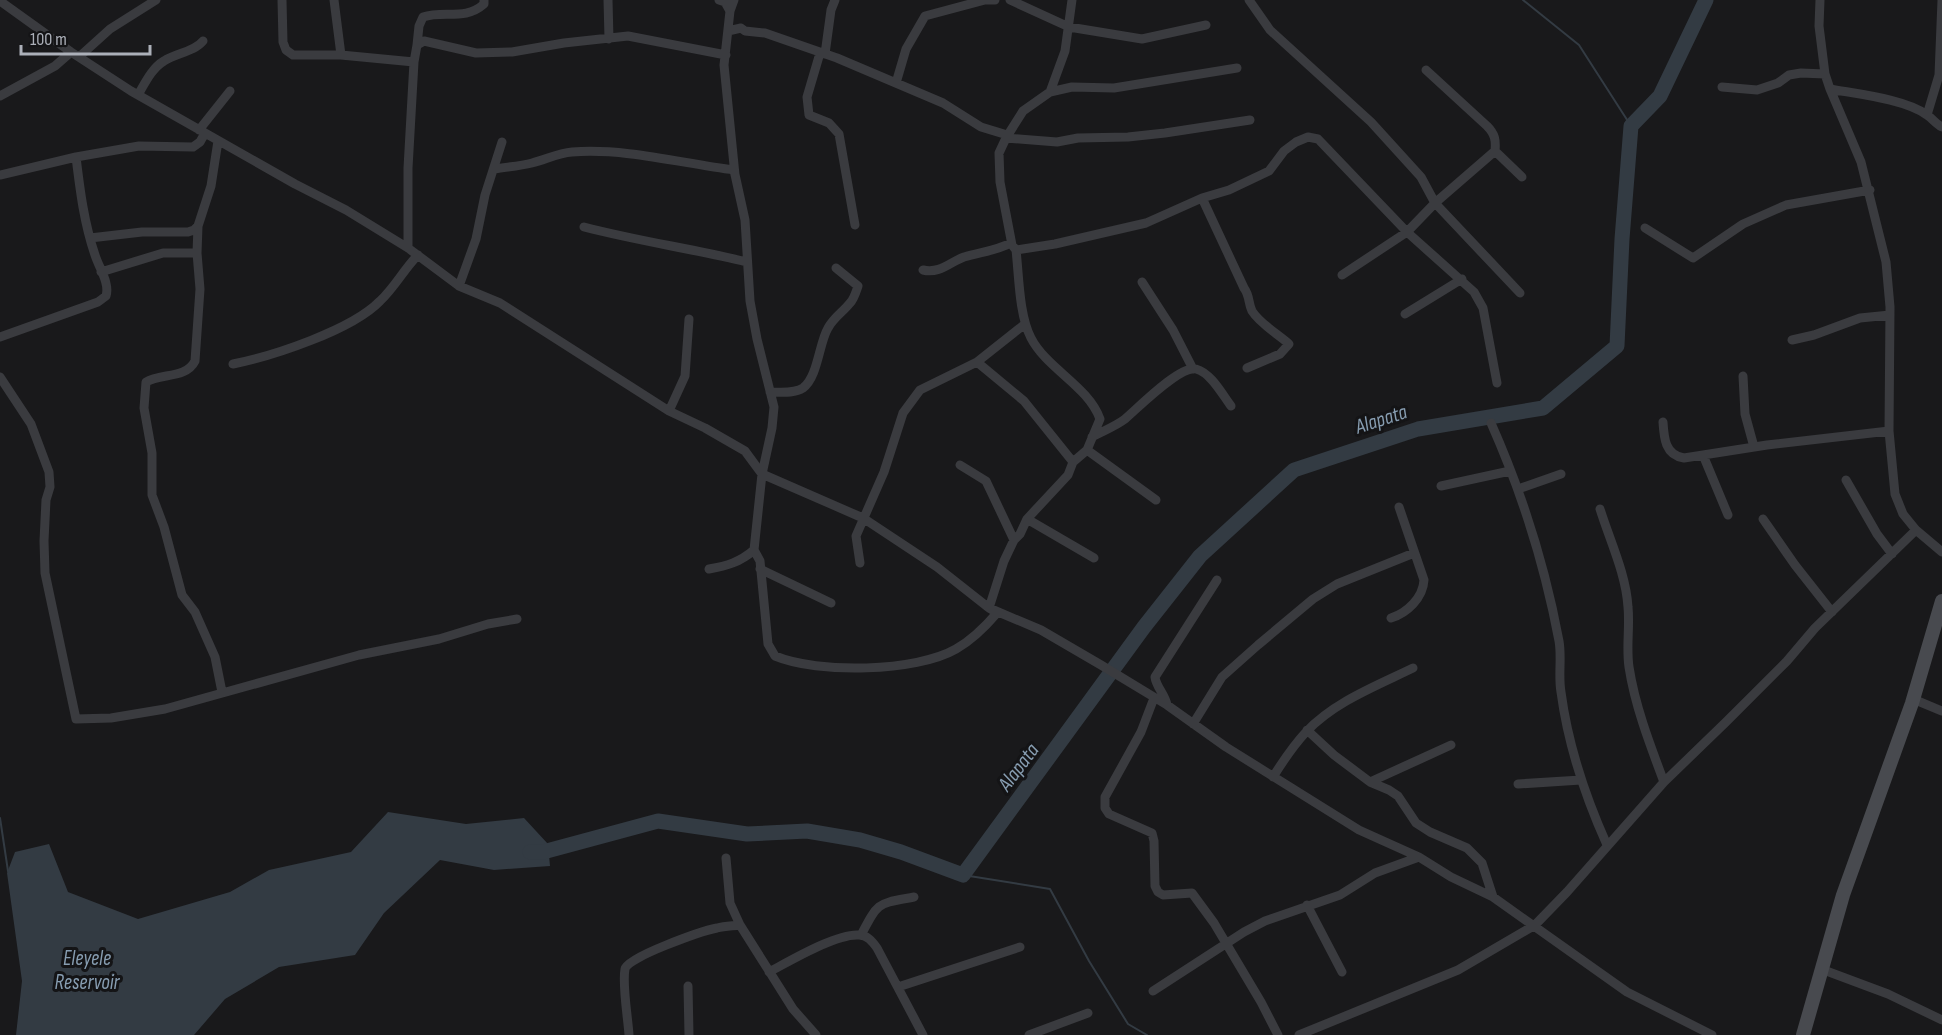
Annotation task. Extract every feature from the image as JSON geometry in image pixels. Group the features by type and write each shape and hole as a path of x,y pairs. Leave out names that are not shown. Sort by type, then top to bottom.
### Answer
{"main road":[{"path":"1803,1035 1856,855 1913,699 1942,601"}],"street":[{"path":"0,1 5,0"},
{"path":"0,96 75,55 110,29 156,0"},
{"path":"282,0 283,42 286,50 293,55 414,62"},
{"path":"334,0 340,56"},
{"path":"408,248 408,168 414,62 419,26 423,17 429,15 468,14 484,4 484,0"},
{"path":"608,0 609,39"},
{"path":"718,0 725,2 730,11"},
{"path":"734,0 730,11 724,65 736,186"},
{"path":"835,0 822,54 807,97 809,115 829,123 839,134 855,225"},
{"path":"896,83 906,49 925,16 985,0 995,0"},
{"path":"1010,0 1069,27 1142,39 1206,26"},
{"path":"1050,92 1065,51 1072,0"},
{"path":"1250,0 1270,30 1319,77 1365,116 1421,177 1434,203 1520,293"},
{"path":"1820,0 1819,26 1825,74 1861,162 1870,190 1886,262 1890,315 1889,431 1895,494 1903,514 1916,530 1942,552"},
{"path":"1927,115 1939,75 1942,0"},
{"path":"0,1 75,55 138,95 295,184 346,210 408,248 459,286 500,303 669,411 745,451 762,474 863,518 937,567 997,613 972,639 954,650 919,662 856,668 818,667 775,656 768,644 760,561 754,550 762,474 774,407 750,301 745,220 734,170 624,152 570,152 532,163 495,169"},
{"path":"728,31 741,28 745,31 765,33 848,62 943,103 981,127 1004,134 1006,138 1057,142 1078,138 1165,133 1250,120"},
{"path":"417,45 424,41 476,53 494,53 628,36 726,55"},
{"path":"138,95 155,68 164,61 197,46 202,41"},
{"path":"988,608 1004,561 1014,540 1020,534 1027,519 1068,475 1073,462 1087,450 1100,419 1098,413 1031,339 1025,324 999,167 999,153 1023,111 1050,92 1071,87 1114,88 1238,68"},
{"path":"1342,275 1407,232 1434,203 1495,151 1494,133 1426,70"},
{"path":"1722,87 1757,90 1778,83 1789,75 1825,74"},
{"path":"1830,89 1897,103 1927,115 1942,128"},
{"path":"0,175 76,157 139,146 193,147 200,142 202,132 230,91"},
{"path":"1014,248 1055,244 1146,223 1202,198 1229,190 1269,171 1284,151 1296,142 1308,137 1318,139 1407,232 1474,292 1484,308 1497,383"},
{"path":"218,141 211,186 198,225 197,253 200,289 195,361 191,368 179,374 154,377 146,382 144,408 152,453 152,495 164,527 182,595 195,612 212,649 222,692"},
{"path":"459,286 476,239 485,195 502,141"},
{"path":"1495,151 1522,177"},
{"path":"0,337 104,299 108,291 90,238 76,157"},
{"path":"1645,228 1692,258 1696,258 1743,224 1786,205 1870,190"},
{"path":"1202,198 1244,288 1249,294 1250,306 1254,314 1290,344 1280,354 1247,368"},
{"path":"90,238 142,232 188,232 194,230 198,225"},
{"path":"584,227 644,242 681,247 747,262"},
{"path":"923,270 936,271 965,257 990,252 1011,243 1014,248"},
{"path":"101,272 163,254 197,253"},
{"path":"233,364 261,358 321,335 366,314 380,301 418,255"},
{"path":"770,392 795,391 802,389 808,383 827,328 852,302 858,286 836,268"},
{"path":"1405,314 1462,279"},
{"path":"1142,282 1173,330 1193,369 1206,375 1231,406"},
{"path":"1792,340 1814,335 1860,318 1890,315"},
{"path":"669,411 686,376 689,319"},
{"path":"860,563 855,536 884,472 903,412 920,390 977,362 1025,324"},
{"path":"977,362 1024,401 1073,462"},
{"path":"1091,437 1123,420 1164,386 1182,373 1193,369"},
{"path":"1743,376 1745,414 1754,447"},
{"path":"0,377 37,436 49,472 50,487 46,500 44,541 45,573 76,719 111,718 165,709 359,655 439,639 488,624 517,619"},
{"path":"1663,422 1664,440 1674,455 1684,458 1889,431"},
{"path":"1491,423 1518,489 1536,542 1559,644 1560,690 1581,780 1588,804 1607,845"},
{"path":"1087,450 1156,500"},
{"path":"1703,455 1728,515"},
{"path":"960,465 986,481 1014,540"},
{"path":"1441,486 1510,471"},
{"path":"1518,489 1561,474"},
{"path":"1846,480 1877,534 1892,554"},
{"path":"1391,618 1402,615 1408,610 1424,588 1424,580 1399,507"},
{"path":"1599,509 1622,576 1628,606 1629,666 1633,684 1648,740 1664,782"},
{"path":"1027,519 1094,558"},
{"path":"1763,519 1832,612"},
{"path":"1299,1035 1458,970 1535,925 1664,782 1916,530"},
{"path":"709,569 729,566 745,558 754,550"},
{"path":"1193,724 1222,677 1313,599 1337,584 1414,554"},
{"path":"760,569 831,603"},
{"path":"1167,705 1155,677 1217,580"},
{"path":"988,608 1041,630 1167,705 1273,777 1359,830 1419,857 1451,877 1493,897 1627,992 1712,1035"},
{"path":"1273,777 1290,750 1307,730 1336,707 1413,668"},
{"path":"1154,698 1141,732 1105,797 1105,808 1109,814 1152,833 1154,836 1155,886 1158,892 1163,894 1192,893 1214,923 1278,1035"},
{"path":"1913,699 1942,711"},
{"path":"1307,730 1370,782 1398,796 1416,823 1467,848 1482,863 1493,897"},
{"path":"1370,782 1451,745"},
{"path":"1518,784 1581,780"},
{"path":"1153,991 1225,943 1265,921 1340,895 1375,873 1419,857"},
{"path":"726,858 730,903 740,925 793,1009 816,1035"},
{"path":"861,934 878,906 914,897"},
{"path":"1307,905 1342,972"},
{"path":"629,1035 625,978 627,964 644,954 705,931 740,925"},
{"path":"769,972 834,940 861,934 870,939 877,948 923,1035"},
{"path":"898,987 1020,946"},
{"path":"1821,969 1888,994 1942,1020"},
{"path":"687,986 689,1035"},
{"path":"1029,1035 1049,1032 1088,1014"}],"water":[{"name":"Eleyele Reservoir","path":"388,812 466,824 524,818 548,844 550,866 494,870 440,860 384,913 355,955 279,967 225,999 194,1035 16,1035 22,981 7,873 15,852 49,844 68,892 138,919 230,892 269,870 351,852"}],"waterway":[{"path":"1523,0 1579,45 1631,126"},
{"name":"Alapata","path":"530,852 543,852 658,821 747,834 807,831 860,840 901,852 963,875 1144,627 1200,556 1294,470 1418,429 1543,408 1617,346 1622,239 1631,126 1660,96 1706,0"},
{"path":"0,818 8,871"},
{"path":"963,875 1050,889 1089,961 1128,1024 1147,1035"}]}
